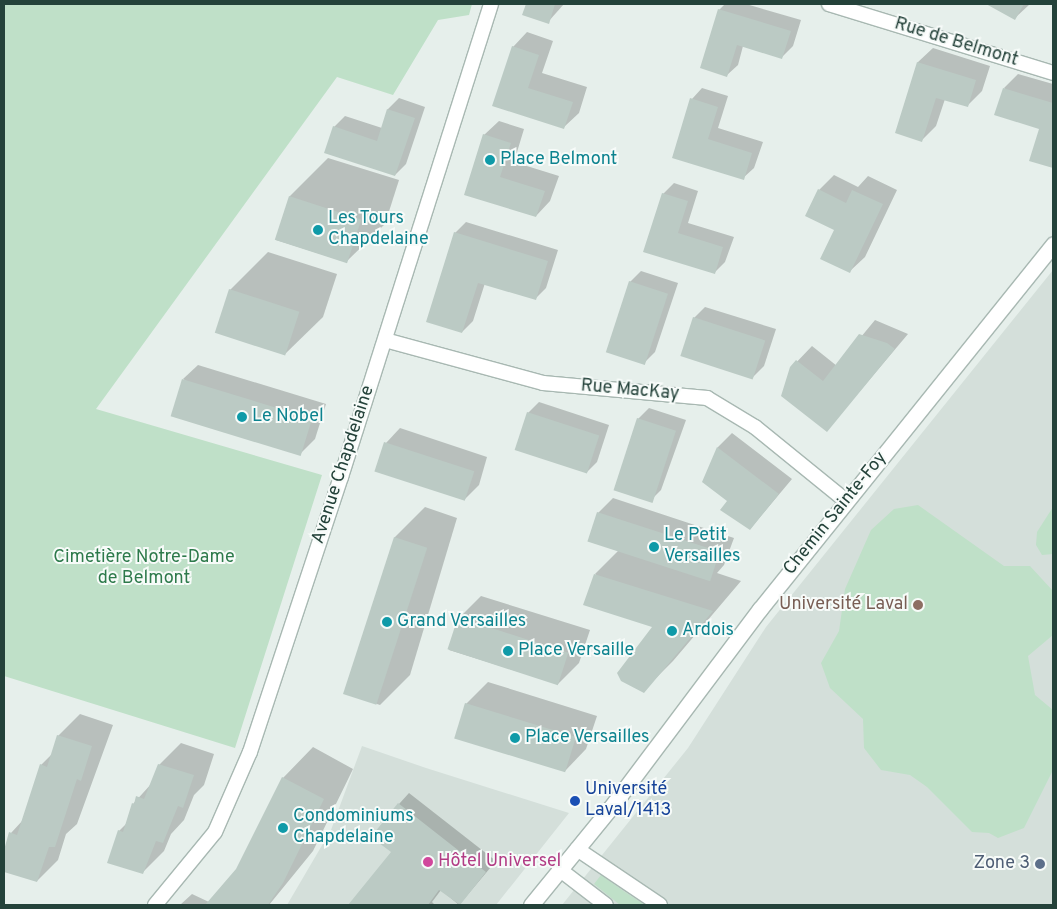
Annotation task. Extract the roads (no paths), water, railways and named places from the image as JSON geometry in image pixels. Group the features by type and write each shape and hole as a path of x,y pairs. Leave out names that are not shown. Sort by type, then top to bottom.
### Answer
{"main road":[{"name":"Chemin Sainte-Foy","path":"531,905 577,849 846,501 1053,244"}],"street":[{"name":"Avenue Chapdelaine","path":"155,905 215,832 250,752 385,340 491,4"},
{"name":"Rue de Belmont","path":"829,4 1053,73"},
{"name":"Rue MacKay","path":"385,340 542,383 707,398 755,427 846,501"},
{"path":"577,849 660,905"},
{"path":"559,869 606,905"}],"place":[{"name":"Place Belmont","path":"490,160"},
{"name":"Les Tours Chapdelaine","path":"318,230"},
{"name":"Le Nobel","path":"242,417"},
{"name":"Le Petit Versailles","path":"654,547"},
{"name":"Université Laval","path":"918,605"},
{"name":"Grand Versailles","path":"387,622"},
{"name":"Ardois","path":"672,631"},
{"name":"Place Versaille","path":"508,651"},
{"name":"Place Versailles","path":"515,738"},
{"name":"Université Laval/1413","path":"575,801"},
{"name":"Condominiums Chapdelaine","path":"283,828"},
{"name":"Hôtel Universel","path":"428,862"},
{"name":"Zone 3","path":"1040,864"}],"park label":[{"name":"Cimetière Notre-Dame de Belmont","path":"144,569"}]}
